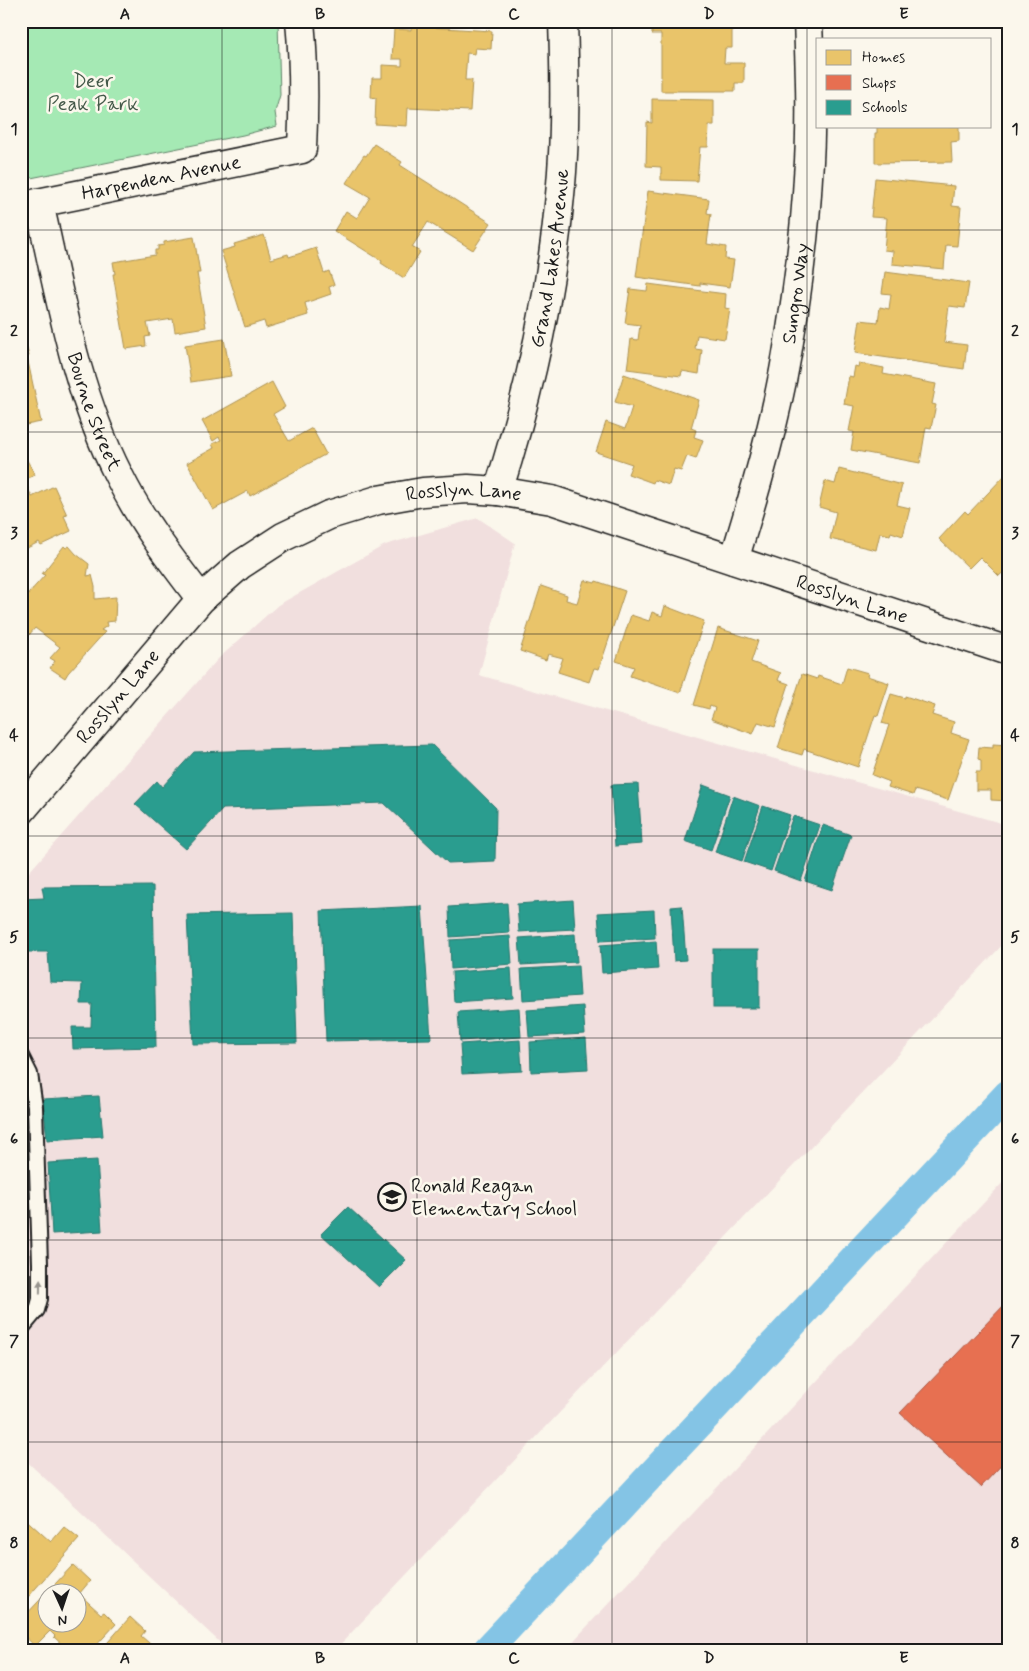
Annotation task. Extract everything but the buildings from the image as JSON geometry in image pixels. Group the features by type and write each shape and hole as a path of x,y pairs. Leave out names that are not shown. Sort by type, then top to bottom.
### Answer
{"street":[{"name":"Harpenden Avenue","path":"30,204 302,149 300,21"},
{"name":"Grand Lakes Avenue","path":"498,491 513,446 534,363 550,279 561,184 565,108 563,21"},
{"name":"Sungro Way","path":"734,560 765,456 787,356 799,279 808,177 811,100 808,21"},
{"name":"Bourne Street","path":"30,204 73,357 93,418 119,476 151,532 201,599"},
{"name":"Rosslyn Lane","path":"21,811 201,599 240,565 283,537 329,515 378,500 423,492 498,491 552,500 1008,651"}],"lane":[{"path":"21,1056 30,1074 35,1107 40,1299 37,1310 21,1330"}],"shaded area":[{"name":"Ronald Reagan Elementary School","path":"478,518 515,543 479,675 1008,825 1008,939 335,1650 228,1650 21,1456 21,881 218,659 278,605 385,545"},
{"path":"1008,1177 1008,1650 565,1650"}],"green space":[{"name":"Deer Peak Park","path":"21,21 278,21 280,95 275,112 277,126 243,135 21,180"}],"waterway":[{"path":"487,1650 1008,1094"}],"place":[{"name":"Ronald Reagan Elementary School","path":"392,1197"}]}
